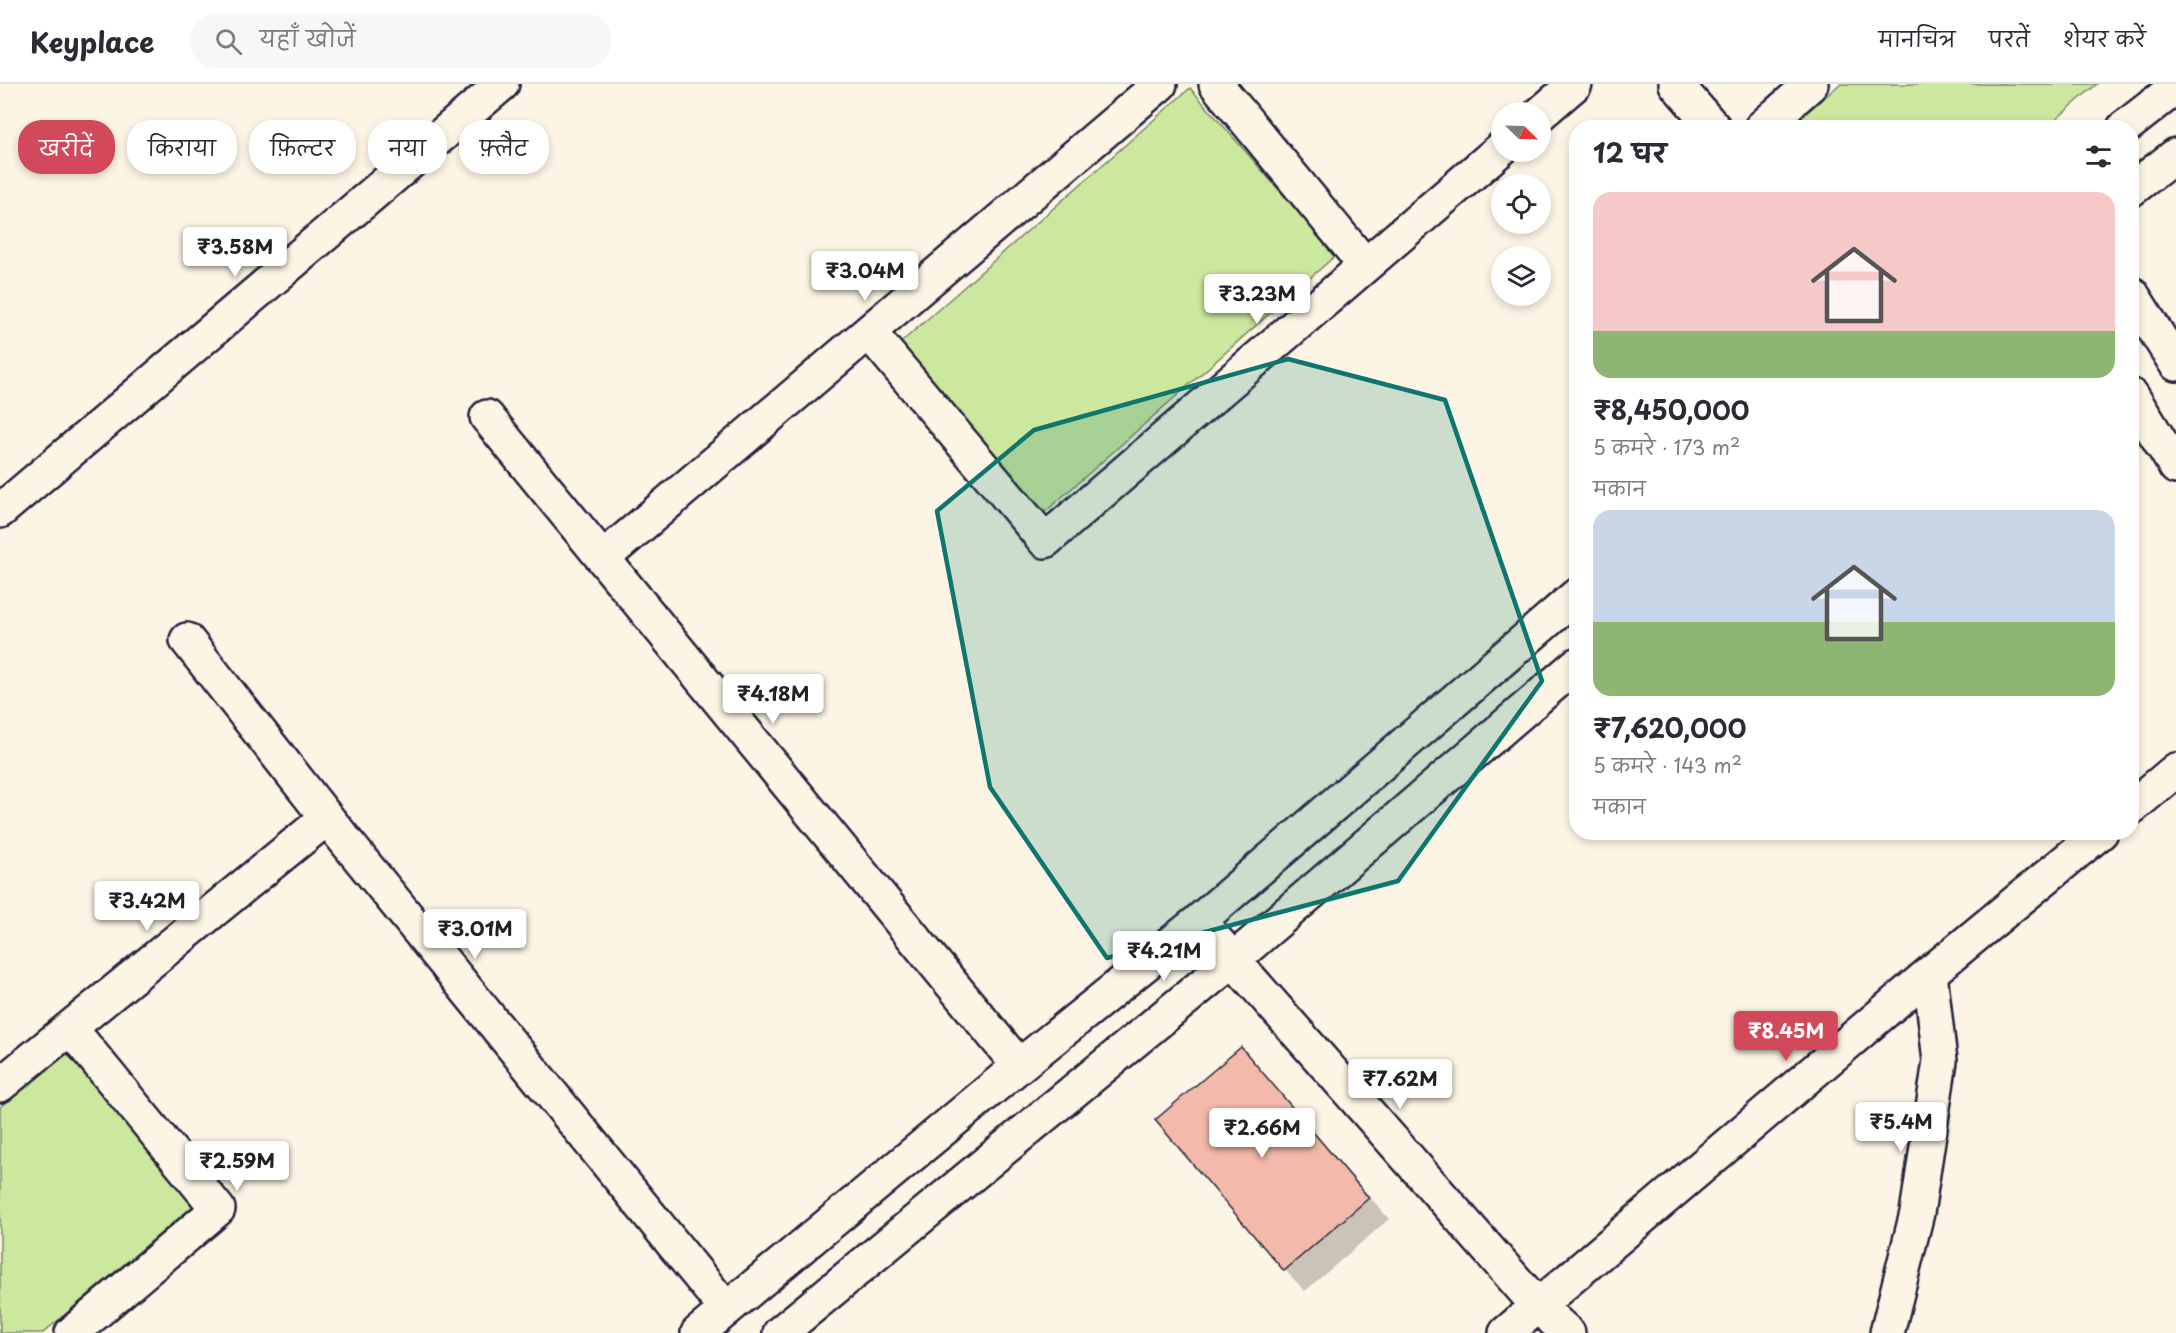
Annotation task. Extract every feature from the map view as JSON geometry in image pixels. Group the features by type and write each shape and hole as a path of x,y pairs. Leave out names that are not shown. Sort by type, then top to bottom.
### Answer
{"street":[{"path":"0,511 502,84"},
{"path":"603,558 1160,84"},
{"path":"1216,84 1365,265"},
{"path":"1551,105 1575,84"},
{"path":"1676,84 1707,120"},
{"path":"1770,120 1810,84"},
{"path":"2134,120 2176,87"},
{"path":"2139,183 2176,154"},
{"path":"869,332 1045,541 1491,157"},
{"path":"2139,305 2176,364"},
{"path":"2139,407 2176,467"},
{"path":"487,417 1019,1066"},
{"path":"698,1333 1019,1066 1199,921 1569,602"},
{"path":"187,640 327,818 726,1309"},
{"path":"780,1333 1234,959 1569,671"},
{"path":"2139,801 2176,770"},
{"path":"0,1085 327,818"},
{"path":"1506,1333 1930,973 2091,840"},
{"path":"1199,921 1538,1306 1568,1333"},
{"path":"1887,1333 1917,1213 1940,1062 1930,973"},
{"path":"70,1028 218,1209 72,1333"}],"highlighted area":[{"path":"1288,359 1445,400 1542,681 1398,881 1107,958 990,787 937,511 1034,430"}],"green space":[{"path":"1840,84 2097,84 2055,120 1798,120"},
{"path":"1190,88 1336,255 1045,512 898,345"},
{"path":"70,1048 199,1201 43,1333 0,1333 0,1107"}],"building":[{"path":"1241,1047 1369,1198 1284,1271 1155,1120"}]}
